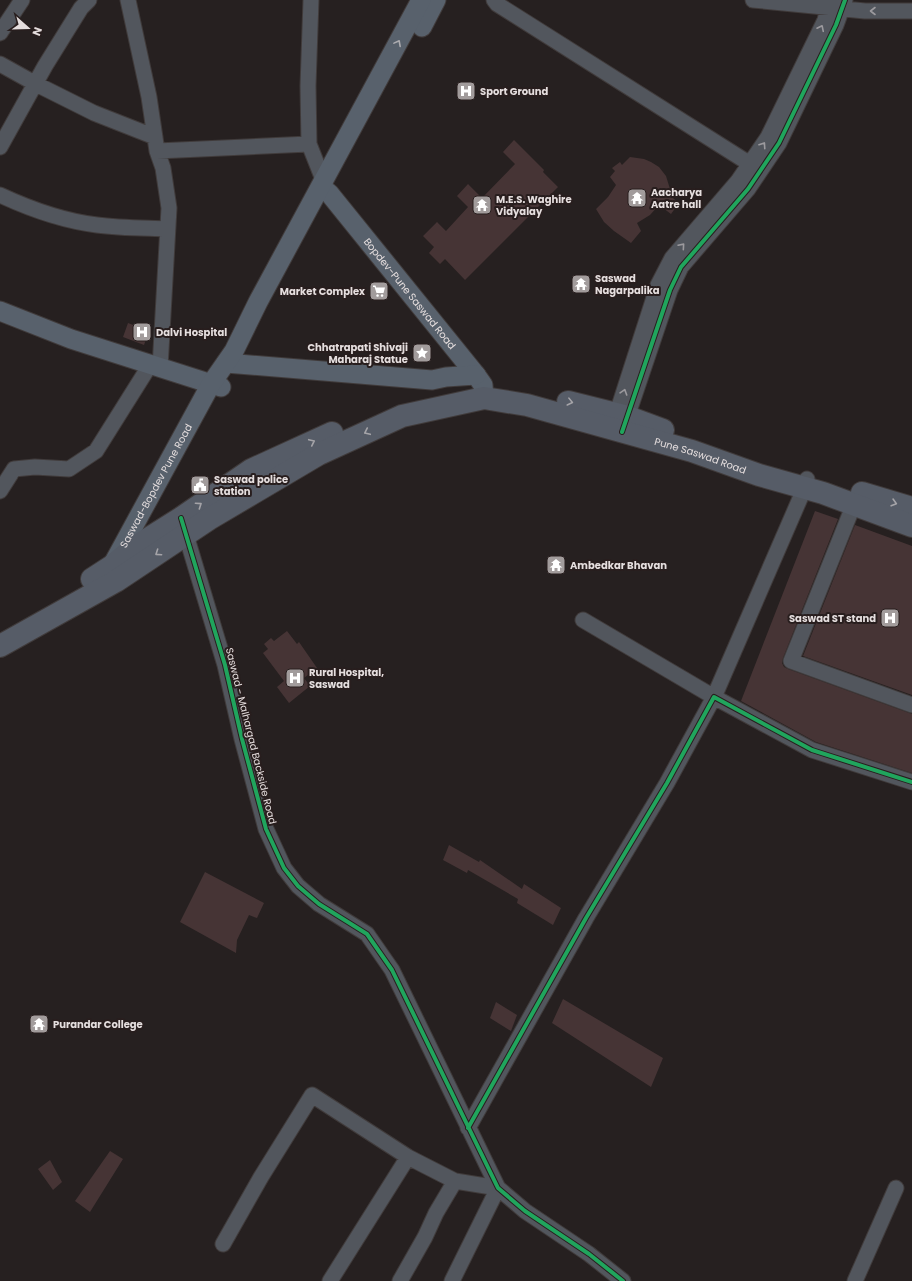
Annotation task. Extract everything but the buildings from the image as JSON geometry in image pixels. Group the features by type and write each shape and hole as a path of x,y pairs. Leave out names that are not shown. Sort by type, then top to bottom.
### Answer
{"highway":[{"path":"0,629 89,581 110,579 135,547 184,526 209,519 319,454 402,416 481,386"},
{"path":"0,646 110,579 184,526 251,470 401,401 481,386 527,405 620,423 742,458 806,483 823,492 912,526"},
{"path":"806,483 912,508"}],"main road":[{"path":"0,311 71,339 155,367 216,385 235,358 301,244 326,187 421,0"},
{"path":"326,187 436,0"},
{"name":"Bopdev-Pune Saswad Road","path":"326,187 481,386"},
{"path":"235,358 395,373 432,380 446,377 481,386"},
{"name":"Saswad-Bopdev Pune Road","path":"135,547 216,385"},
{"name":"Saswad-Bopdev Pune Road","path":"110,579 216,385"}],"street":[{"path":"0,34 22,0"},
{"path":"0,147 81,8 89,0"},
{"path":"0,491 14,469 35,467 69,470 96,452 155,367 169,208 163,168 156,144 149,98 128,0"},
{"path":"311,0 308,86 309,144 326,187"},
{"path":"494,0 497,4 755,167"},
{"path":"754,0 836,4 865,11 912,11"},
{"path":"620,423 658,285 738,181 755,167 779,143 836,25 836,4"},
{"path":"0,64 36,84 156,144 309,144"},
{"path":"0,195 20,204 60,217 96,225 168,229"},
{"path":"468,1128 586,918 667,783 714,697 806,483"},
{"path":"854,504 791,661 912,705"},
{"name":"Saswad - Malhargad Backside Road","path":"184,526 226,665 242,739 266,829 284,868 298,886 319,904 367,934 392,970 498,1188 525,1211 589,1254 606,1276 623,1281"},
{"path":"583,620 714,697 812,750 912,782"},
{"path":"223,1244 261,1178 312,1095 408,1157 455,1181 498,1188 452,1281"},
{"path":"330,1281 408,1157"},
{"path":"400,1281 455,1181"},
{"path":"855,1281 896,1188"}],"cycle path":[{"path":"622,432 670,290 681,267 748,189 779,143 836,25 845,0"},
{"path":"181,518 225,665 242,739 266,829 284,868 298,886 319,904 367,934 392,970 498,1188 525,1211 589,1254 623,1281"},
{"path":"468,1128 586,918 667,783 714,697 812,750 912,782"}],"place":[{"name":"Sport Ground","path":"466,91"},
{"name":"Aacharya Aatre hall","path":"637,198"},
{"name":"M.E.S. Waghire Vidyalay","path":"482,205"},
{"name":"Saswad Nagarpalika","path":"581,284"},
{"name":"Market Complex","path":"379,291"},
{"name":"Dalvi Hospital","path":"142,332"},
{"name":"Chhatrapati Shivaji Maharaj Statue","path":"422,353"},
{"name":"Saswad police station","path":"200,485"},
{"name":"Ambedkar Bhavan","path":"556,565"},
{"name":"Saswad ST stand","path":"890,618"},
{"name":"Rural Hospital, Saswad","path":"295,678"},
{"name":"Purandar College","path":"39,1024"}]}
